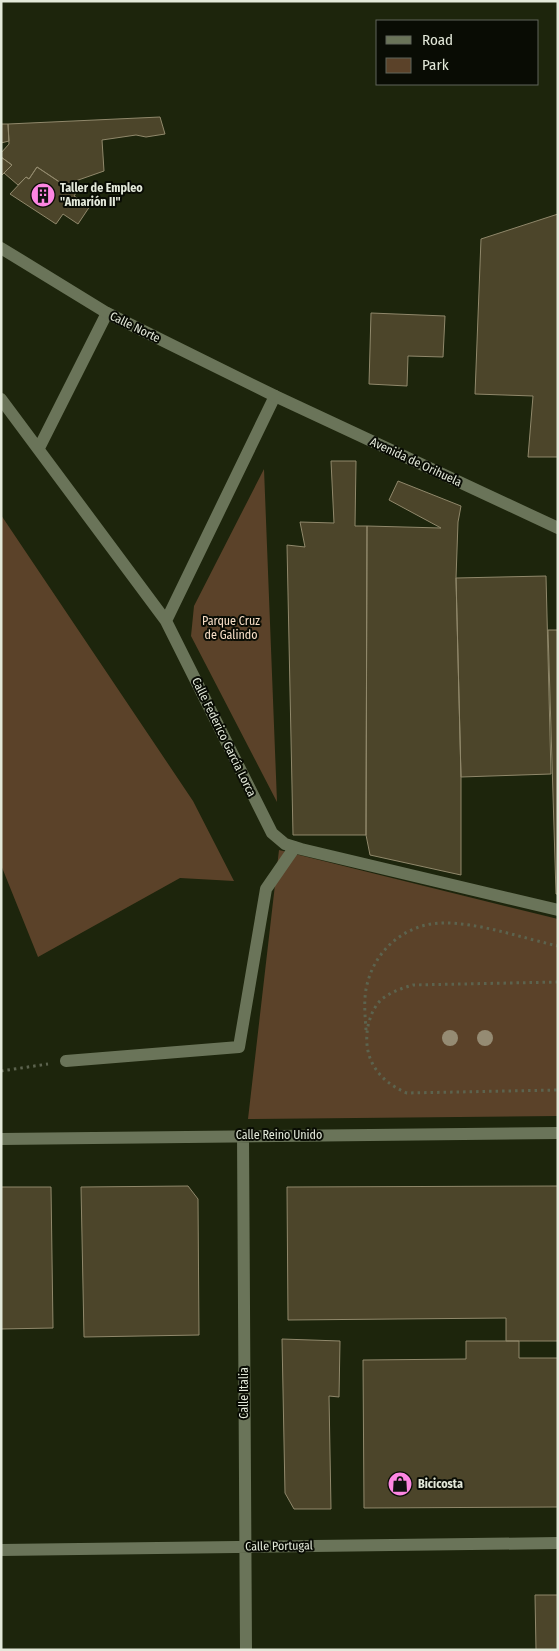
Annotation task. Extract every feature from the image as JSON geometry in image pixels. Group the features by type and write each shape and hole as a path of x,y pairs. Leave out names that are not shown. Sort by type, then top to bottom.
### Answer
{"street":[{"name":"Calle Norte","path":"1,248 107,314 274,396"},
{"path":"39,448 107,314"},
{"path":"166,621 274,396"},
{"name":"Avenida de Orihuela","path":"274,396 558,528"},
{"name":"Calle Federico García Lorca","path":"1,399 166,621 272,832 285,844 465,890 558,910"},
{"path":"66,1062 239,1047 266,888 295,847"},
{"name":"Calle Reino Unido","path":"1,1139 558,1133"},
{"name":"Calle Italia","path":"243,1135 246,1650"},
{"name":"Calle Portugal","path":"1,1550 558,1543"}],"path":[{"path":"558,946 452,924 427,925 403,934 380,954 367,982 364,1006 366,1036 371,1063 389,1085 407,1093 558,1090"},
{"path":"366,1036 373,1010 380,1000 391,993 413,985 558,982"},
{"path":"1,1071 66,1062"}],"green space":[{"name":"Parque Cruz de Galindo","path":"264,469 277,802 191,636 194,606"},
{"path":"1,515 193,801 234,881 180,878 38,957 1,865"},
{"path":"279,850 558,919 558,1116 248,1119"}],"building":[{"path":"160,117 165,134 146,137 136,135 102,140 104,171 64,185 37,167 29,179 26,177 18,185 4,173 12,165 1,157 1,153 9,144 8,124"},
{"path":"1,124 8,124 9,141 1,143"},
{"path":"1,157 12,165 1,176"},
{"name":"Taller de Empleo \"Amarión II\"","path":"37,167 76,193 74,196 90,206 78,224 63,214 56,224 10,194 26,177 29,179"},
{"path":"558,214 558,457 528,457 533,396 475,394 481,239"},
{"path":"371,313 445,316 443,357 408,356 407,386 369,384"},
{"path":"331,461 356,461 355,526 367,526 366,835 293,835 287,545 305,547 300,522 334,523"},
{"path":"398,481 461,506 458,522 456,578 461,777 461,875 370,855 366,835 367,526 441,528 389,500"},
{"path":"546,576 551,774 461,777 456,578"},
{"path":"548,630 558,630 558,894 556,894"},
{"path":"188,1186 198,1199 199,1335 84,1337 81,1187"},
{"path":"558,1186 558,1341 506,1341 506,1318 288,1320 287,1187"},
{"path":"1,1187 51,1187 53,1328 1,1329"},
{"path":"282,1339 340,1341 339,1397 329,1396 331,1509 294,1509 285,1493"},
{"path":"466,1341 519,1341 519,1358 558,1358 558,1507 364,1508 363,1360 466,1359"},
{"path":"535,1595 558,1595 558,1650 536,1650"}],"place":[{"name":"Taller de Empleo \"Amarión II\"","path":"43,195"},
{"name":"Bicicosta","path":"400,1484"}]}
